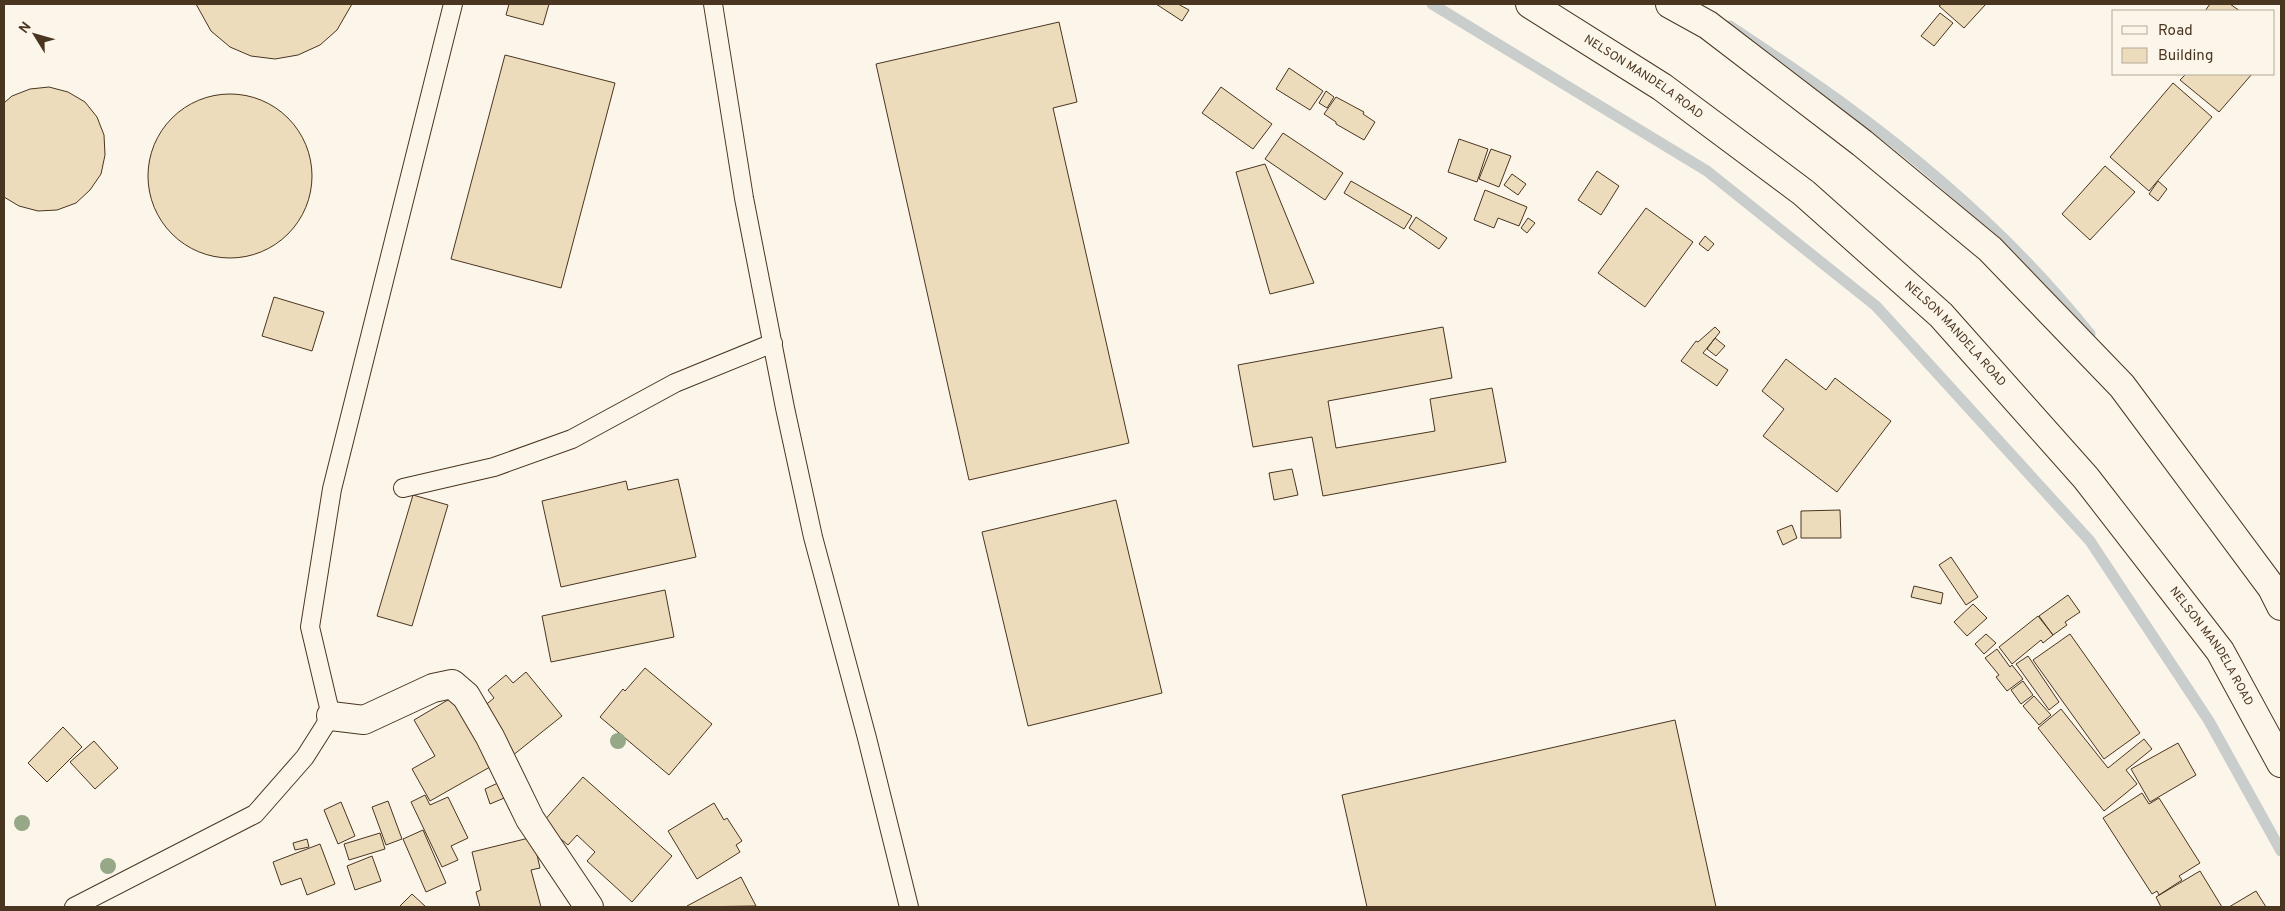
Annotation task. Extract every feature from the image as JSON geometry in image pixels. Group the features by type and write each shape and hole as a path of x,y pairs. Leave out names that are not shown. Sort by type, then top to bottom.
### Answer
{"main road":[{"name":"NELSON MANDELA ROAD","path":"1530,4 1662,87 1804,193 1941,316 2086,478 2214,643 2281,762"},
{"path":"1670,4 1708,25 1847,131 1990,249 2122,386 2272,588 2281,606"},
{"path":"331,716 364,720 433,688 452,684 457,687 466,696 490,737 530,819 589,907"}],"lane":[{"path":"74,907 255,814 305,758 331,716 310,627 332,489 453,4"},
{"path":"713,4 744,198 813,537 867,738 909,907"},
{"path":"403,488 494,467 572,439 675,383 773,343"}],"building":[{"path":"196,4 352,4 337,30 320,45 298,55 275,59 251,56 230,47 211,31"},
{"path":"509,4 549,4 543,25 506,15"},
{"path":"1156,4 1178,4 1189,10 1182,21"},
{"path":"1942,4 1986,4 1964,28 1939,6"},
{"path":"2210,4 2230,4 2239,10 2206,10"},
{"path":"1940,13 1953,23 1934,46 1921,36"},
{"path":"1059,22 1077,102 1053,108 1129,443 969,480 876,64"},
{"path":"505,55 615,83 561,288 451,259"},
{"path":"1289,68 1323,91 1310,110 1276,89"},
{"path":"2185,75 2251,75 2219,112 2180,80"},
{"path":"2173,83 2212,117 2149,191 2110,157"},
{"path":"49,87 68,92 85,102 97,117 104,135 105,155 101,174 90,190 76,203 57,210 38,211 19,206 4,197 4,103 12,96 30,89"},
{"path":"1221,87 1272,124 1253,149 1202,113"},
{"path":"1326,91 1334,97 1327,108 1319,103"},
{"path":"230,94 261,100 288,118 306,145 312,176 306,207 288,234 261,252 230,258 199,252 172,234 154,207 148,176 154,145 172,118 199,100"},
{"path":"1336,97 1364,112 1363,114 1375,122 1364,140 1336,124 1336,122 1324,114"},
{"path":"1283,133 1343,173 1325,200 1265,159"},
{"path":"1459,139 1488,149 1477,182 1448,172"},
{"path":"1491,149 1511,156 1499,187 1479,179"},
{"path":"1265,164 1314,283 1270,294 1236,172"},
{"path":"2105,166 2135,192 2090,240 2062,214"},
{"path":"1597,171 1619,186 1601,215 1578,200"},
{"path":"1512,174 1526,184 1518,195 1504,185"},
{"path":"1351,181 1412,216 1404,229 1344,193"},
{"path":"2158,181 2167,189 2158,201 2149,194"},
{"path":"1485,190 1527,207 1519,226 1498,218 1494,228 1474,220"},
{"path":"1646,208 1693,242 1645,307 1598,273"},
{"path":"1416,217 1447,238 1439,249 1409,228"},
{"path":"1528,218 1535,223 1527,233 1521,228"},
{"path":"1705,236 1714,244 1708,251 1699,244"},
{"path":"274,297 324,312 312,351 262,336"},
{"path":"1443,327 1452,378 1328,401 1336,448 1435,431 1430,399 1492,388 1506,462 1323,496 1312,437 1253,447 1238,365"},
{"path":"1715,327 1720,332 1703,353 1728,370 1717,386 1681,361 1696,341 1698,342"},
{"path":"1715,338 1725,346 1716,356 1707,349"},
{"path":"1786,359 1826,390 1835,378 1891,421 1837,492 1763,436 1784,409 1762,391"},
{"path":"1292,469 1298,495 1274,500 1269,473"},
{"path":"678,479 696,557 561,587 542,501 626,481 628,490"},
{"path":"413,495 448,505 412,626 377,616"},
{"path":"1116,500 1162,693 1028,726 982,532"},
{"path":"1840,510 1841,538 1801,538 1801,511"},
{"path":"1792,525 1797,538 1783,545 1777,531"},
{"path":"1951,557 1978,597 1966,605 1939,565"},
{"path":"1914,586 1943,593 1941,604 1911,597"},
{"path":"665,590 674,637 551,662 542,616"},
{"path":"2068,595 2080,612 2065,622 2067,625 2053,635 2039,616"},
{"path":"1973,604 1987,618 1967,636 1954,622"},
{"path":"2038,616 2053,635 2043,643 2041,640 2012,664 1999,647"},
{"path":"1986,634 1996,643 1984,654 1975,644"},
{"path":"2070,634 2140,733 2104,759 2033,660"},
{"path":"1997,649 2010,667 2012,665 2023,679 2007,691 1996,677 1999,675 1985,658"},
{"path":"2028,656 2059,702 2049,710 2016,664"},
{"path":"645,668 712,724 669,775 600,717 623,689 625,691"},
{"path":"526,672 562,716 512,756 477,712 494,698 488,690 506,675 513,683"},
{"path":"2023,681 2033,695 2021,704 2011,690"},
{"path":"458,694 497,763 430,801 412,769 435,756 414,720"},
{"path":"2034,696 2051,715 2039,725 2023,706"},
{"path":"2061,709 2108,768 2144,739 2152,749 2126,770 2137,784 2104,811 2038,728"},
{"path":"1675,720 1716,907 1367,907 1342,795"},
{"path":"63,727 82,747 47,782 28,763"},
{"path":"94,741 118,768 95,789 70,762"},
{"path":"2178,743 2196,775 2150,802 2131,769"},
{"path":"583,777 672,856 632,902 587,861 595,852 577,835 568,845 542,823"},
{"path":"502,781 509,796 490,804 485,789"},
{"path":"2142,793 2149,804 2159,798 2200,863 2179,876 2182,880 2159,895 2157,891 2152,894 2103,818"},
{"path":"425,795 430,805 448,797 468,838 451,846 458,860 442,867 411,802"},
{"path":"388,801 402,839 386,845 372,807"},
{"path":"341,802 355,836 338,844 324,810"},
{"path":"714,803 724,820 727,818 742,841 736,845 740,852 697,879 668,831"},
{"path":"423,830 446,883 426,892 403,839"},
{"path":"380,833 385,849 349,860 344,844"},
{"path":"533,837 540,868 531,870 541,907 480,907 476,892 481,890 472,852"},
{"path":"307,839 309,847 295,850 293,843"},
{"path":"320,844 335,884 307,895 301,878 281,885 273,862"},
{"path":"372,856 381,881 355,890 347,866"},
{"path":"2200,871 2222,907 2161,907 2156,897"},
{"path":"741,877 756,906 687,906"},
{"path":"2256,891 2266,907 2229,907"},
{"path":"412,894 426,907 399,907"}],"waterway":[{"path":"1432,4 1707,171 1876,306 2090,541 2209,721 2281,851"},
{"path":"1730,26 1803,75 1912,156 2006,241 2090,334"}]}
